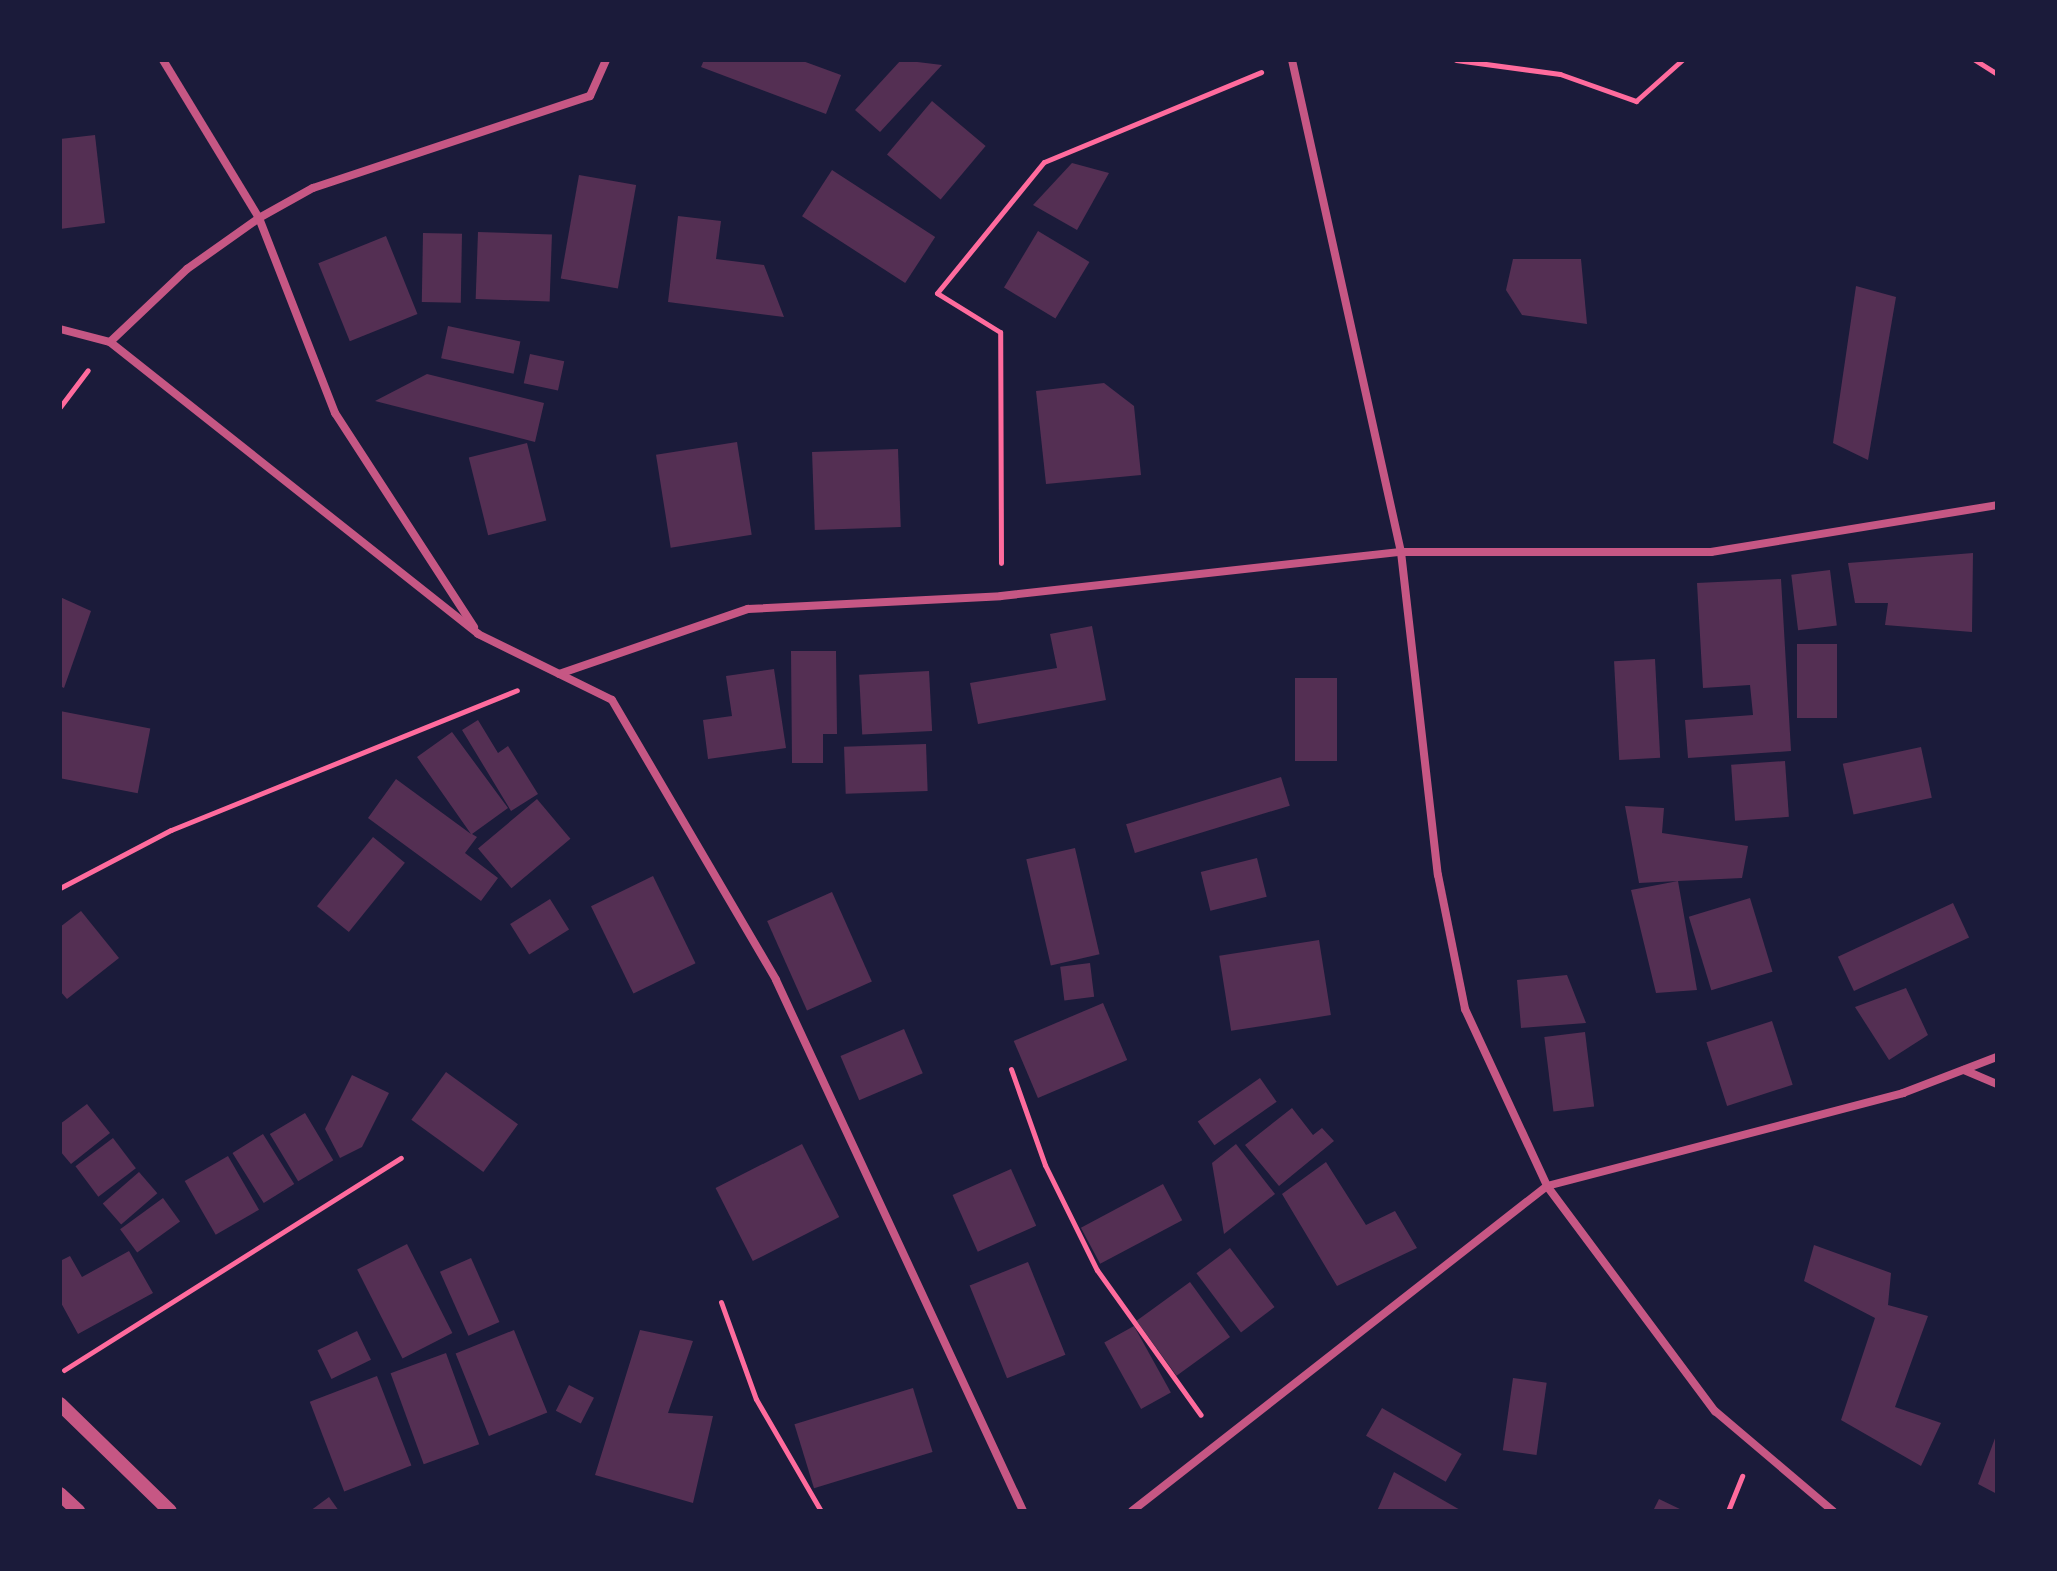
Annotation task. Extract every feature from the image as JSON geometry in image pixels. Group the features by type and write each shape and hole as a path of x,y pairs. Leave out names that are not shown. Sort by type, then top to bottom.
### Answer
{"street":[{"path":"163,60 259,218 335,413 478,634"},
{"path":"110,342 187,269 259,218 313,188 590,96 606,60"},
{"path":"1292,60 1401,552 1438,875 1465,1009 1547,1186 1715,1411 1833,1511"},
{"path":"60,329 110,342 478,634 612,700 776,980 1023,1511"},
{"path":"559,674 748,609 1001,596 1401,552 1711,552 1997,505"},
{"path":"1132,1511 1547,1186 1903,1093 1997,1057"},
{"path":"1964,1070 1997,1084"},
{"path":"60,1404 170,1511"},
{"path":"60,1494 78,1511"}],"path":[{"path":"1456,60 1560,74 1636,101 1682,60"},
{"path":"1975,60 1997,74"},
{"path":"1001,596 1000,332 937,293 1044,162 1275,66"},
{"path":"60,407 110,342"},
{"path":"60,888 171,830 559,674"},
{"path":"1011,1069 1045,1165 1097,1270 1220,1442"},
{"path":"60,1373 401,1158"},
{"path":"721,1302 756,1399 821,1511"}],"building":[{"path":"704,60 800,60 841,75 826,114 701,67"},
{"path":"901,60 942,65 880,132 855,110"},
{"path":"932,101 986,146 941,200 887,155"},
{"path":"95,135 105,223 60,229 60,139"},
{"path":"1072,163 1109,173 1077,230 1033,205"},
{"path":"832,170 935,237 905,283 802,216"},
{"path":"579,175 636,185 618,288 561,278"},
{"path":"678,216 721,221 716,259 764,265 784,317 668,302"},
{"path":"1038,231 1089,262 1055,318 1004,288"},
{"path":"478,232 552,235 550,302 476,299"},
{"path":"423,233 462,234 461,303 422,302"},
{"path":"386,236 417,314 350,341 318,263"},
{"path":"1513,259 1581,259 1587,324 1522,315 1506,290"},
{"path":"1856,286 1896,297 1868,460 1833,443"},
{"path":"448,326 520,341 514,374 441,358"},
{"path":"530,354 564,361 558,391 524,383"},
{"path":"427,374 544,403 535,442 375,401"},
{"path":"1104,383 1134,406 1141,475 1046,484 1036,391"},
{"path":"737,442 752,535 671,548 656,455"},
{"path":"527,443 546,521 488,535 469,458"},
{"path":"898,449 901,527 815,530 812,452"},
{"path":"1973,553 1972,632 1885,625 1888,603 1855,603 1848,563"},
{"path":"1830,570 1837,626 1798,630 1791,575"},
{"path":"1781,579 1791,751 1688,758 1685,720 1753,715 1750,685 1703,688 1697,583"},
{"path":"60,597 91,611 64,688 60,686"},
{"path":"1092,626 1106,700 978,724 970,683 1057,668 1050,634"},
{"path":"1797,644 1837,644 1837,718 1797,718"},
{"path":"791,651 836,651 837,734 823,734 823,763 792,763"},
{"path":"1655,659 1660,758 1619,760 1614,661"},
{"path":"774,669 786,748 708,759 703,720 732,716 726,676"},
{"path":"929,671 932,731 862,735 859,675"},
{"path":"1295,678 1337,678 1337,761 1295,761"},
{"path":"60,711 150,729 138,793 60,778"},
{"path":"478,720 498,753 508,746 538,794 511,811 462,730"},
{"path":"452,732 508,808 472,834 477,837 465,853 498,878 481,901 368,818 396,779 471,834 417,757"},
{"path":"926,744 928,791 846,794 844,747"},
{"path":"1921,747 1932,798 1854,814 1843,764"},
{"path":"1785,761 1789,817 1735,821 1731,765"},
{"path":"1281,777 1290,806 1135,853 1126,824"},
{"path":"537,799 570,839 511,888 478,848"},
{"path":"1625,806 1664,808 1662,833 1748,846 1742,878 1639,883"},
{"path":"373,837 405,863 349,932 317,906"},
{"path":"1075,848 1100,954 1051,965 1026,859"},
{"path":"1257,858 1267,897 1210,911 1201,872"},
{"path":"653,876 696,963 634,993 591,906"},
{"path":"1678,881 1697,990 1656,993 1631,890"},
{"path":"832,892 872,982 807,1010 767,921"},
{"path":"1750,898 1773,972 1711,990 1689,917"},
{"path":"550,899 569,930 529,954 510,924"},
{"path":"1953,903 1969,937 1854,991 1838,957"},
{"path":"81,911 119,958 67,999 60,991 60,927"},
{"path":"1319,940 1331,1015 1231,1031 1219,956"},
{"path":"1090,963 1094,997 1064,1000 1060,967"},
{"path":"1567,975 1586,1023 1521,1028 1517,980"},
{"path":"1906,988 1928,1035 1889,1060 1855,1007"},
{"path":"1103,1003 1127,1060 1038,1098 1014,1041"},
{"path":"1772,1021 1793,1085 1727,1106 1706,1042"},
{"path":"904,1029 923,1073 859,1100 840,1056"},
{"path":"1585,1032 1594,1106 1553,1111 1544,1037"},
{"path":"446,1072 518,1124 483,1172 411,1120"},
{"path":"352,1075 389,1093 362,1147 340,1158 325,1129"},
{"path":"1260,1078 1277,1102 1214,1145 1198,1122"},
{"path":"87,1104 110,1133 71,1164 60,1151 60,1124"},
{"path":"1292,1108 1313,1135 1322,1128 1334,1141 1279,1186 1245,1145"},
{"path":"305,1113 333,1160 298,1181 270,1134"},
{"path":"263,1134 294,1184 264,1203 232,1153"},
{"path":"113,1138 136,1168 98,1197 75,1166"},
{"path":"802,1144 839,1217 753,1261 716,1188"},
{"path":"1236,1144 1275,1194 1224,1234 1212,1163"},
{"path":"228,1156 259,1210 216,1235 185,1181"},
{"path":"1326,1162 1366,1225 1395,1211 1417,1248 1337,1286 1282,1194"},
{"path":"1011,1169 1036,1226 978,1252 953,1195"},
{"path":"139,1172 157,1193 121,1225 103,1203"},
{"path":"1163,1184 1182,1220 1100,1264 1081,1228"},
{"path":"163,1198 180,1221 137,1253 120,1229"},
{"path":"407,1244 452,1333 403,1359 357,1269"},
{"path":"1814,1245 1891,1273 1888,1305 1928,1316 1895,1407 1941,1423 1921,1466 1841,1420 1875,1318 1804,1281"},
{"path":"1230,1248 1275,1307 1241,1332 1196,1273"},
{"path":"129,1251 153,1293 78,1334 60,1301 60,1261 70,1256 82,1277"},
{"path":"471,1258 499,1322 468,1336 440,1272"},
{"path":"1028,1262 1065,1355 1007,1378 970,1286"},
{"path":"1190,1282 1230,1337 1177,1376 1137,1321"},
{"path":"1134,1326 1171,1392 1141,1409 1104,1342"},
{"path":"514,1330 547,1413 489,1436 456,1354"},
{"path":"640,1330 693,1341 668,1413 713,1416 693,1503 595,1475"},
{"path":"357,1331 371,1360 331,1379 317,1350"},
{"path":"446,1353 479,1444 424,1464 391,1373"},
{"path":"377,1376 411,1466 344,1491 310,1402"},
{"path":"1513,1378 1547,1383 1537,1455 1503,1450"},
{"path":"569,1385 594,1398 581,1424 556,1411"},
{"path":"913,1388 933,1452 814,1488 794,1424"},
{"path":"1382,1408 1462,1454 1446,1482 1366,1436"},
{"path":"1997,1433 1997,1494 1978,1484"},
{"path":"1394,1472 1462,1511 1377,1511"},
{"path":"329,1497 339,1511 310,1511"},
{"path":"1659,1499 1684,1511 1653,1511"}]}
